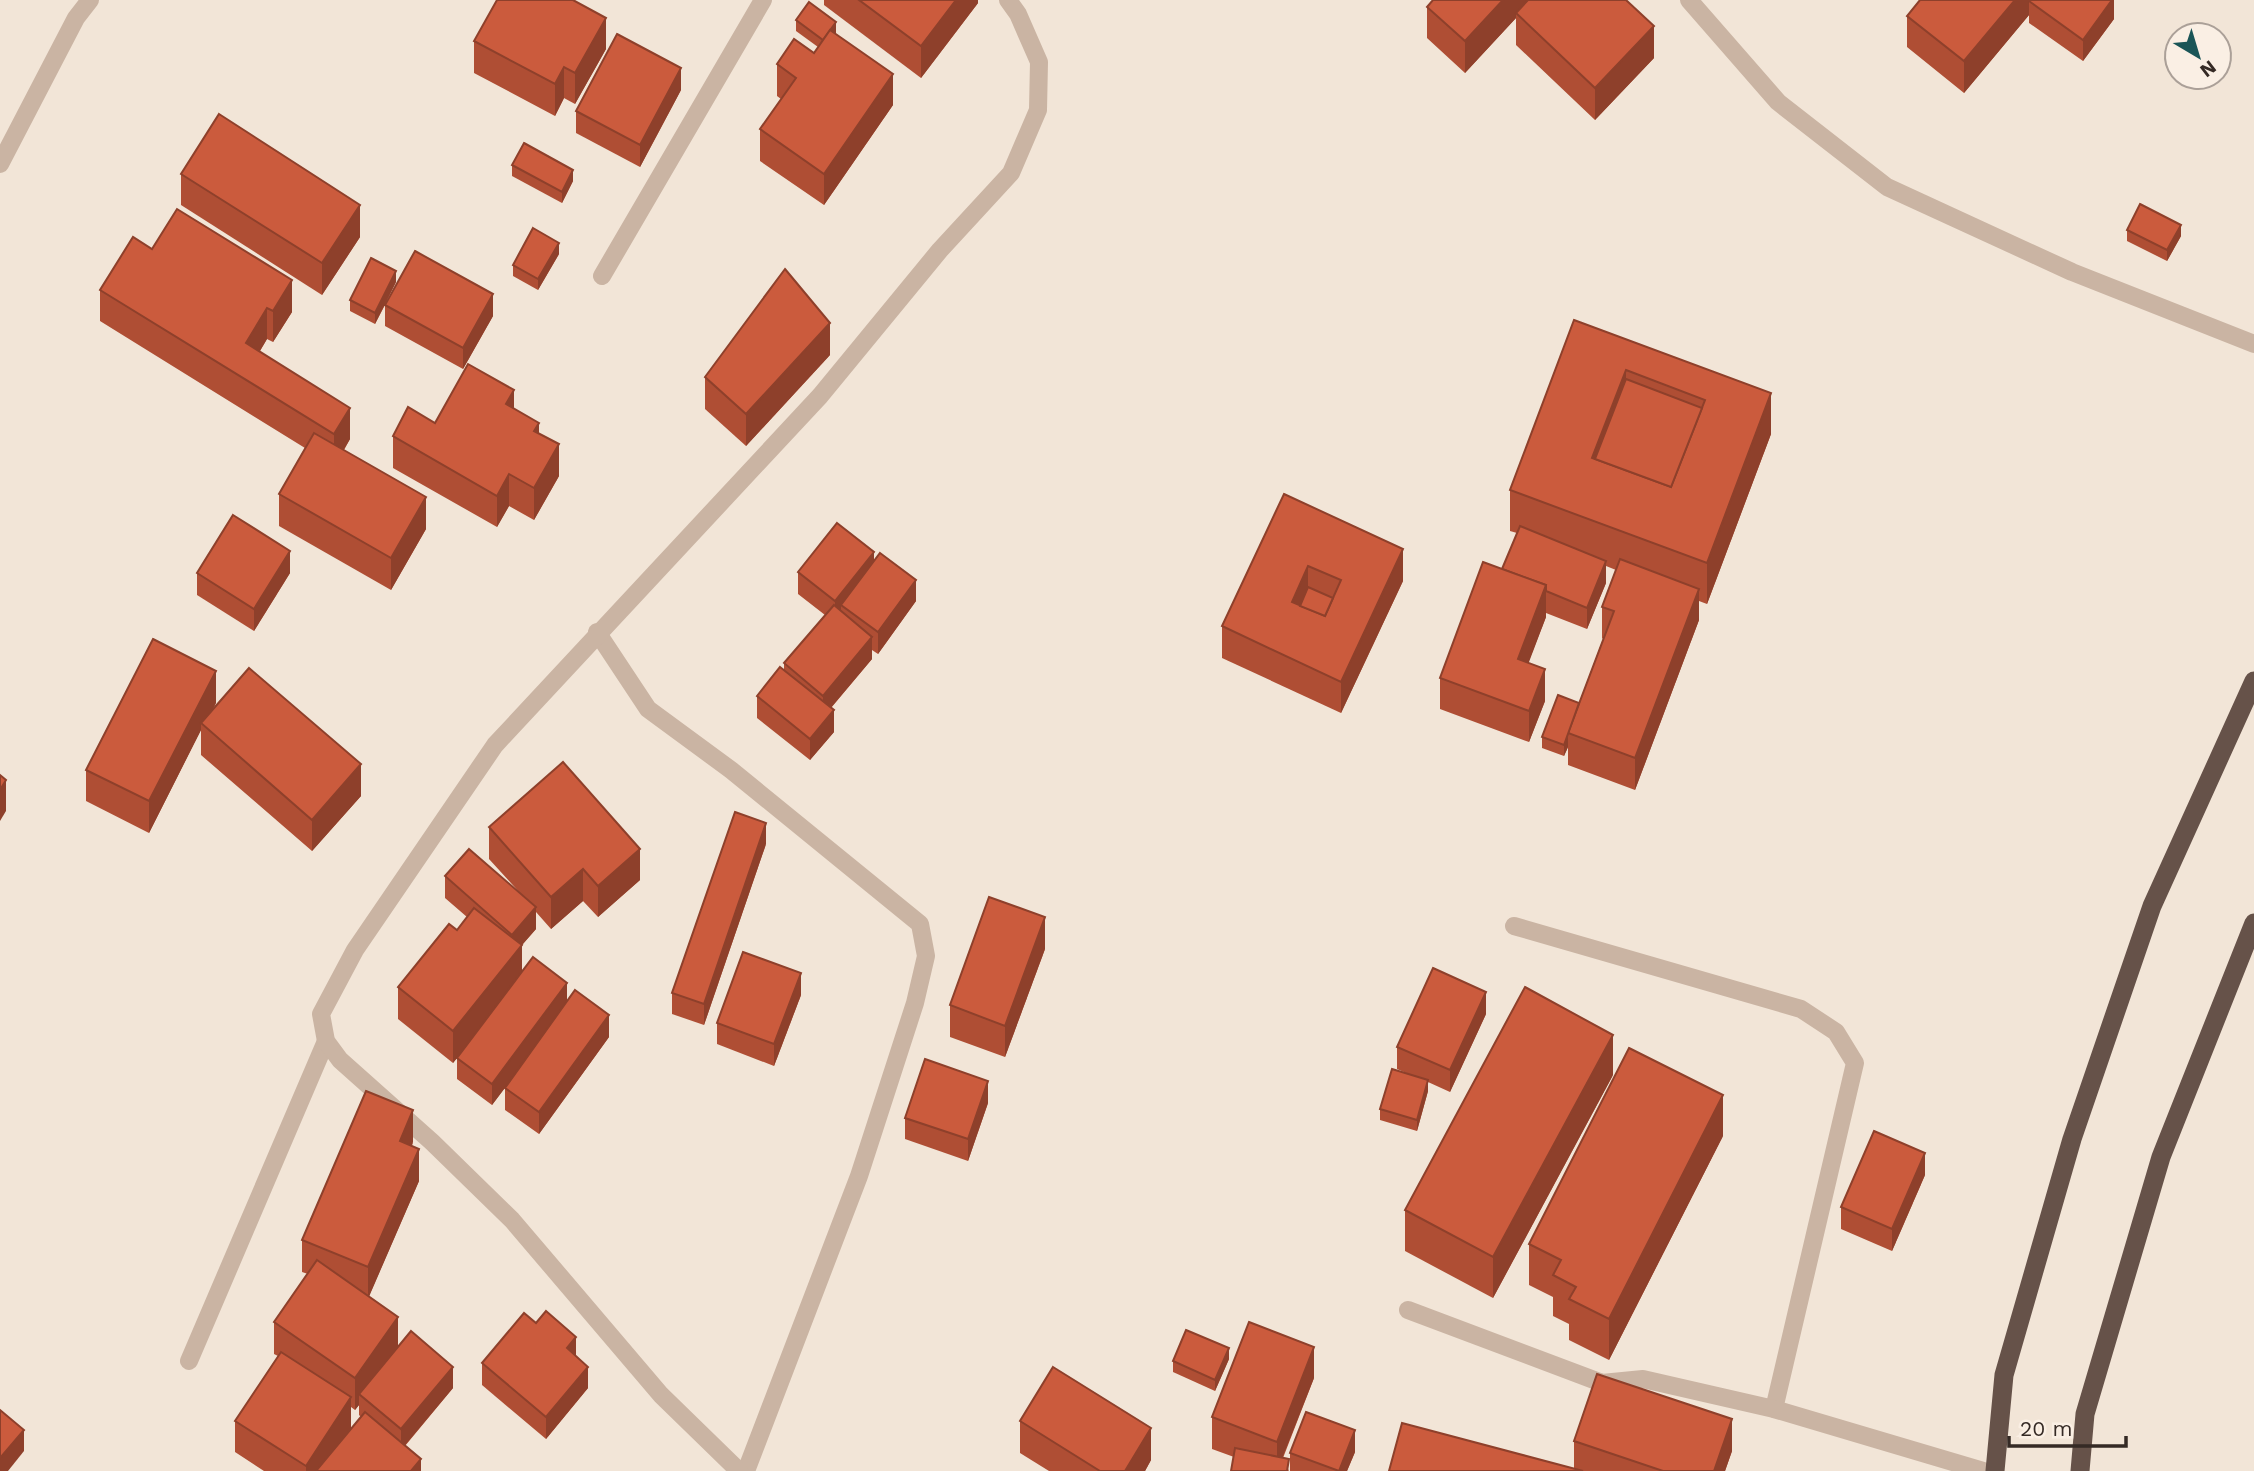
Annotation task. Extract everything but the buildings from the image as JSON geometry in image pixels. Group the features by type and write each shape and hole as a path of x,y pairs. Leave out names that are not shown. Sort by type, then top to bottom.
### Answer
{"highway":[{"path":"1995,1471 2004,1375 2072,1139 2152,906 2254,681"},
{"path":"2080,1471 2085,1414 2161,1157 2254,923"}],"street":[{"path":"0,164 76,18 90,0"},
{"path":"602,276 763,0"},
{"path":"739,1471 661,1395 512,1220 432,1142 340,1060 326,1041 321,1014 355,950 495,746 597,632 820,396 940,250 1011,173 1038,110 1039,62 1018,14 1008,0"},
{"path":"1689,0 1778,102 1887,187 2072,272 2254,344"},
{"path":"597,632 648,709 730,770 920,924 926,956 915,1003 859,1176 746,1471"},
{"path":"1514,926 1801,1009 1836,1031 1854,1063 1774,1409"},
{"path":"189,1361 326,1041"},
{"path":"1408,1310 1602,1383 1643,1379 1774,1409 1983,1471"}]}
